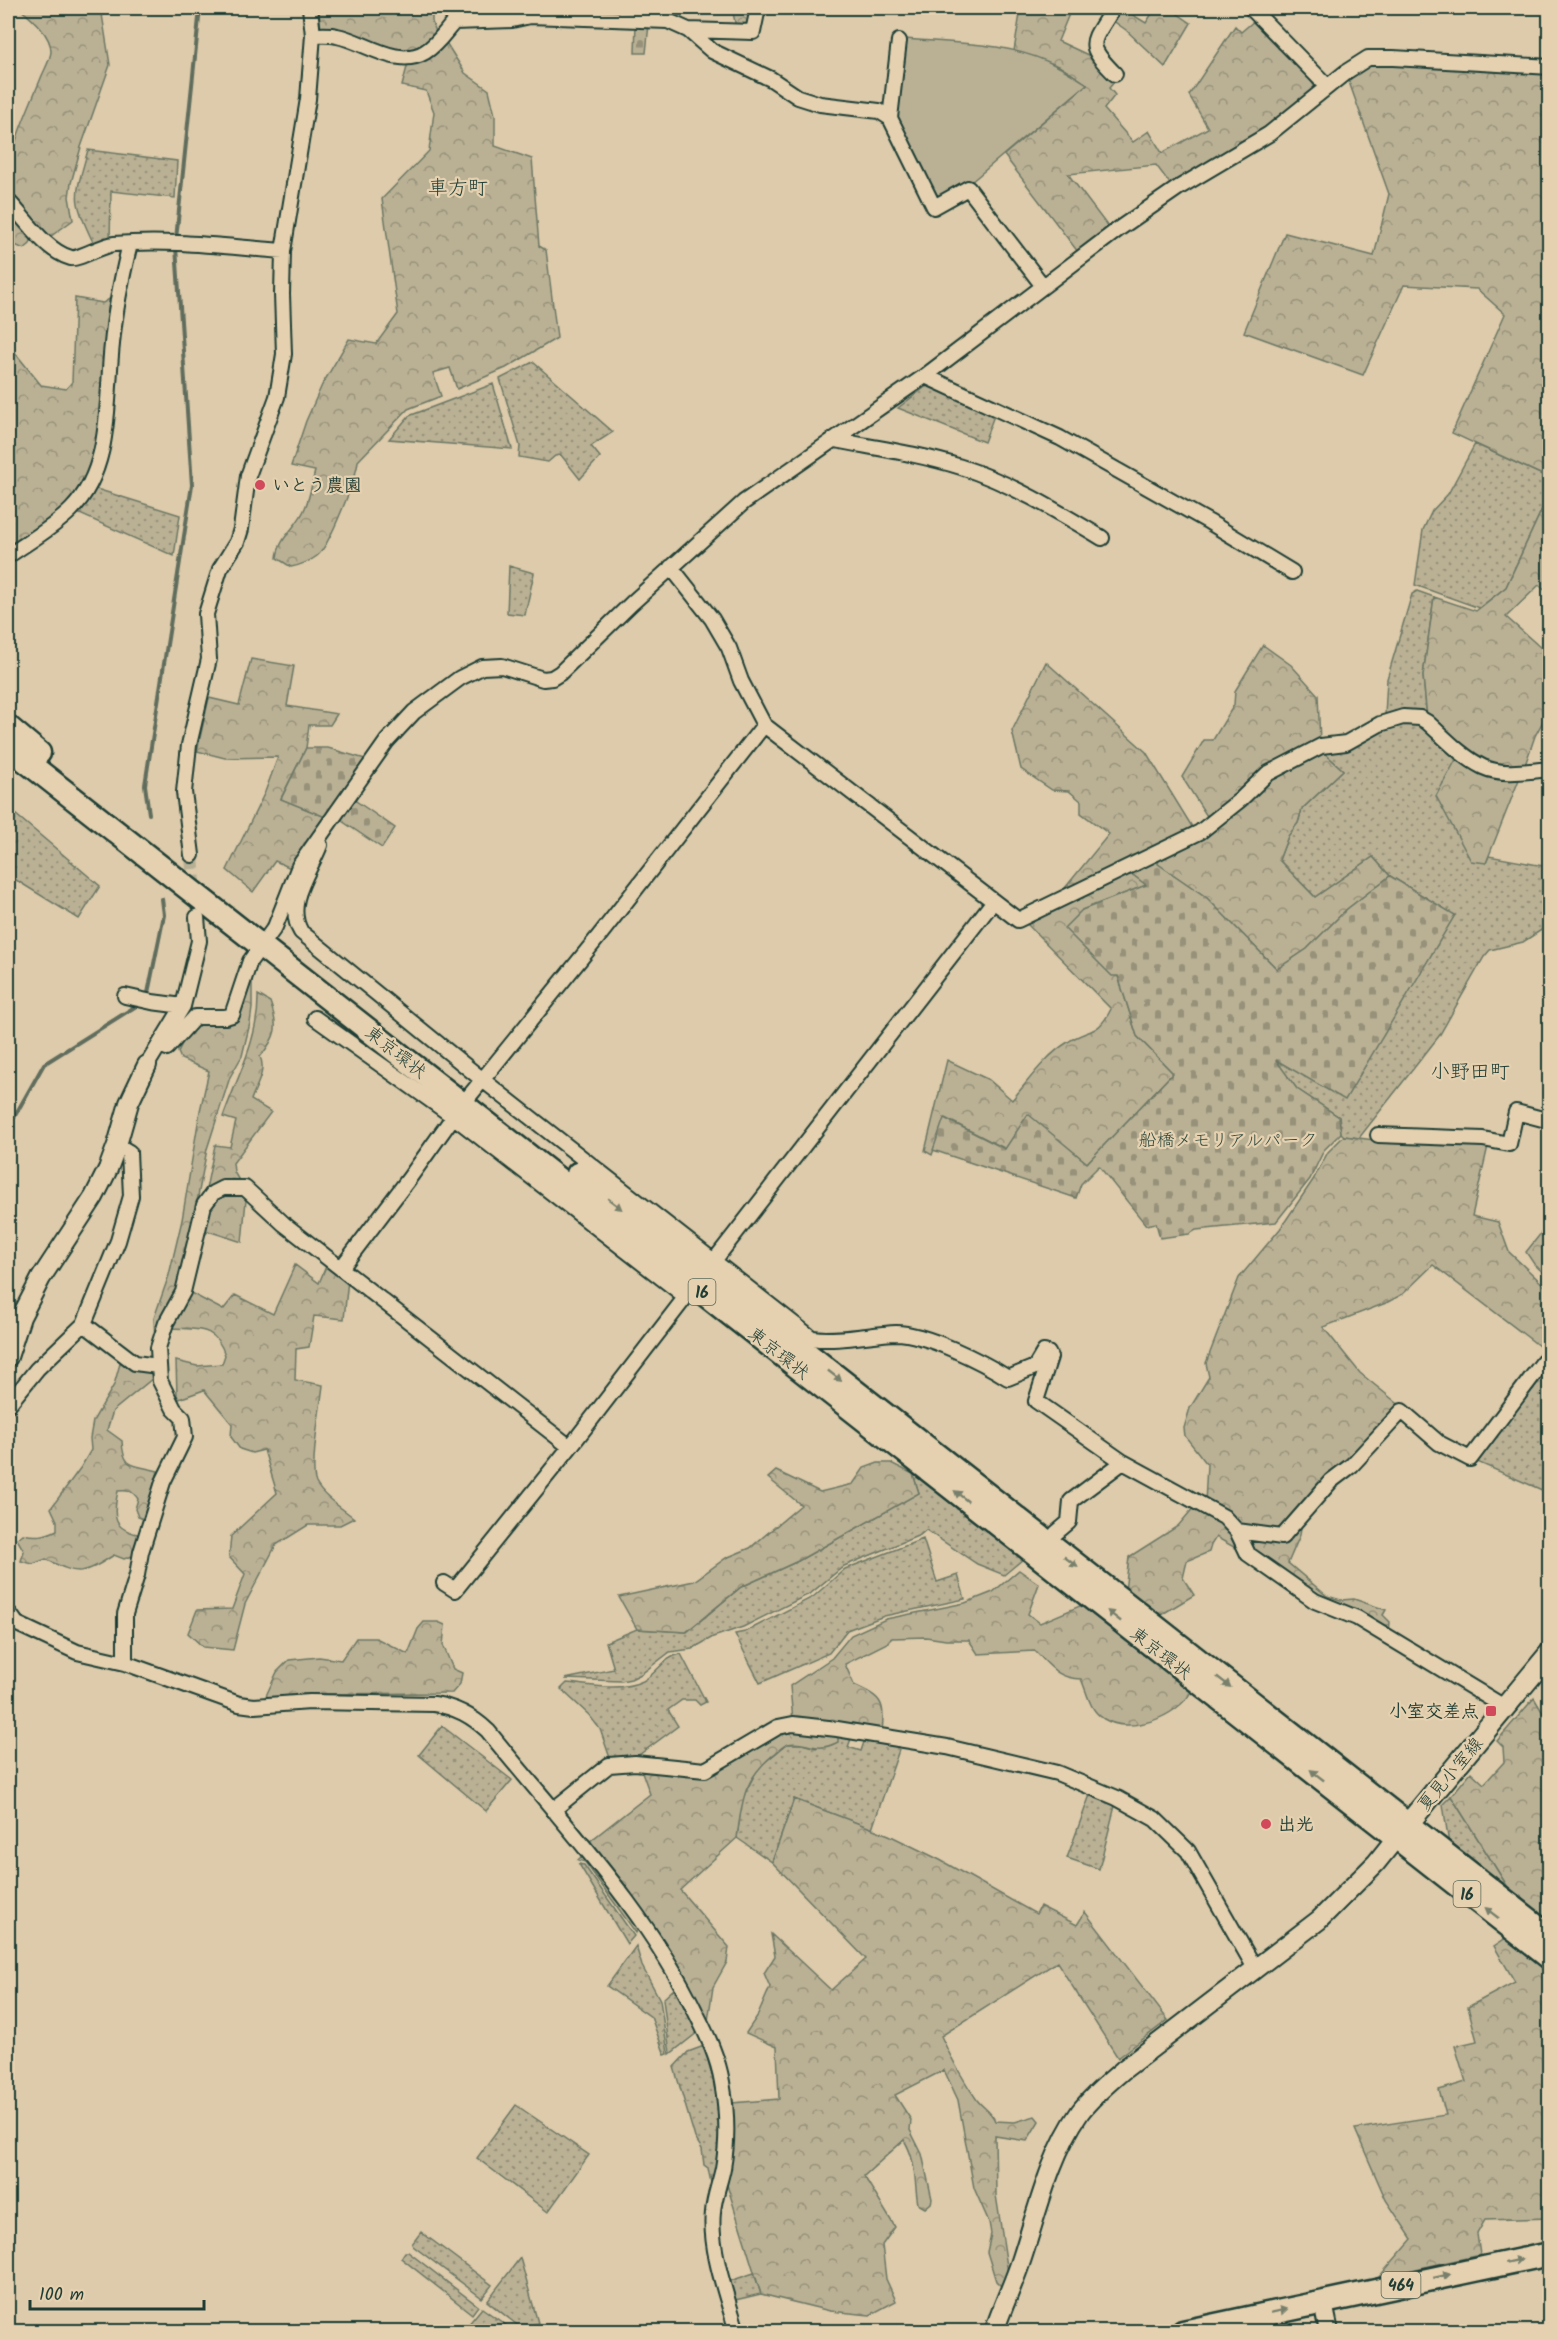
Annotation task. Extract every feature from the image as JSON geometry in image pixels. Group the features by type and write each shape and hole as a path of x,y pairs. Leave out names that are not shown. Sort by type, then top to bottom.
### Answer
{"highway":[{"name":"東京環状","path":"8,728 265,940"},
{"name":"東京環状","path":"8,747 265,940 699,1279 1401,1832 1550,1958"},
{"name":"東京環状","path":"1401,1832 1550,1936"},
{"name":"464","path":"1183,2331 1326,2318 1550,2254"}],"main road":[{"name":"夏見小室線","path":"1401,1832 1550,1653"}],"street":[{"path":"192,855 184,792 189,745 208,659 206,614 220,569 239,535 248,476 277,397 284,354 283,252 308,99 313,35 310,8"},
{"path":"688,30 753,32 758,8"},
{"path":"1113,8 1098,32 1094,48 1096,54 1115,74"},
{"path":"1251,8 1327,86"},
{"path":"313,35 337,36 400,57 411,57 433,46 454,22 512,20 530,16 668,21 688,30 712,51 771,79 798,98 820,104 879,111 890,118 934,207 968,188 1043,286"},
{"path":"890,118 899,41"},
{"path":"160,1045 167,1048 195,1017 232,1015 250,962 275,927 299,866 387,741 414,712 460,678 482,667 502,666 543,679 552,678 744,502 925,376 1120,228 1178,188 1269,134 1327,86 1368,58 1550,67"},
{"path":"8,203 51,248 71,258 77,258 94,249 111,244 177,243 283,252"},
{"path":"8,556 72,510 88,486 100,456 107,423 115,320 129,244"},
{"path":"925,376 1060,438 1292,572"},
{"path":"835,440 929,458 989,477 1052,508 1102,537"},
{"path":"671,567 724,638 741,681 764,725 1018,920 1200,832 1240,800 1267,774 1321,746 1346,743 1380,724 1403,717 1420,718 1427,722 1468,758 1484,768 1525,771 1550,769"},
{"path":"342,1267 468,1099 764,725"},
{"path":"329,824 295,901 295,917 300,932 468,1099 699,1279 812,1338 908,1334 946,1347 993,1368 1008,1378 1035,1367 1044,1352 1048,1353 1050,1356 1036,1401 1123,1462 1197,1503 1218,1512 1237,1531 1248,1554 1315,1601 1358,1617 1506,1708"},
{"path":"444,1583 455,1590 570,1447 993,902"},
{"path":"8,1357 21,1317 41,1278 94,1197 117,1146 129,1103 147,1065 183,1006 199,941 197,917"},
{"path":"138,999 183,1006"},
{"path":"315,1018 468,1099"},
{"path":"1378,1135 1483,1140 1509,1144 1516,1112 1550,1121"},
{"path":"8,1405 36,1369 84,1324 118,1241 131,1196 129,1152 117,1146"},
{"path":"125,1663 127,1643 124,1614 164,1482 185,1437 183,1418 174,1409 160,1381 158,1348 166,1323 183,1292 204,1205 213,1193 223,1188 246,1188 284,1224 570,1447"},
{"path":"84,1324 135,1363 158,1366"},
{"path":"1237,1531 1282,1537 1331,1481 1352,1465 1402,1411 1439,1443 1470,1459 1550,1353"},
{"path":"1056,1533 1069,1522 1071,1502 1123,1462"},
{"path":"10,1619 77,1652 125,1663 239,1704 254,1707 310,1702 434,1704 452,1707 476,1720 488,1731 646,1926 680,1980 717,2060 723,2084 726,2137 723,2168 713,2213 714,2241 737,2331"},
{"path":"553,1810 609,1765 636,1763 705,1770 778,1727 793,1724 948,1747 1056,1773 1117,1798 1155,1819 1188,1851 1256,1970"},
{"path":"994,2331 1015,2281 1055,2158 1065,2136 1081,2112 1097,2093 1123,2070 1256,1970 1342,1900 1401,1832"}],"green space":[{"path":"359,6 432,13 432,22 437,34 426,45 415,50 403,51 378,45 340,31 321,30 319,12"},
{"path":"19,8 101,8 110,65 81,147 71,183 69,197 73,220 47,239 17,205 10,192 8,181 9,167 18,135 51,51 44,33"},
{"path":"732,8 754,8 751,27 736,27"},
{"path":"1021,8 1071,9 1058,41 1088,55 1090,52 1116,80 1109,88 1115,95 1104,109 1133,142 1149,131 1162,153 1208,128 1189,95 1235,26 1241,32 1254,21 1311,80 1315,88 1265,129 1171,185 1156,165 1068,174 1109,228 1078,252 1004,155 1087,84 1059,66 1014,51"},
{"path":"1119,8 1131,8 1128,12 1146,23 1155,9 1153,8 1169,8 1191,23 1165,67 1126,30 1112,20"},
{"path":"636,23 649,24 646,53 635,53"},
{"path":"903,39 1003,48 1041,59 1087,84 970,183 936,201 895,113"},
{"path":"445,41 465,73 489,90 495,115 495,146 532,159 539,246 546,250 557,338 506,368 457,389 450,368 433,373 441,396 408,409 358,461 342,511 322,550 311,560 291,567 277,558 281,544 302,515 310,495 315,471 291,466 306,421 322,385 349,339 376,344 398,314 382,199 429,151 434,112 426,91 402,86 408,63"},
{"path":"1374,62 1549,74 1549,478 1452,433 1505,314 1477,289 1404,285 1363,375 1244,332 1285,233 1374,256 1389,194 1348,79"},
{"path":"88,150 177,161 175,198 111,191 110,241 93,242 81,215 77,197"},
{"path":"8,208 33,234 30,244 24,249 8,242"},
{"path":"116,295 105,408 92,467 82,491 63,515 8,551 8,344 41,385 66,389 72,382 75,298 103,303"},
{"path":"533,362 613,432 591,446 600,457 580,479 561,455 555,456 548,462 519,457 520,446 500,379"},
{"path":"493,384 512,449 389,439 409,416"},
{"path":"928,385 934,385 995,413 984,442 898,408"},
{"path":"1475,444 1549,478 1549,494 1506,587 1479,608 1415,585 1423,530 1432,511 1448,494"},
{"path":"90,487 180,515 174,556 73,511"},
{"path":"1549,494 1549,594 1539,585 1506,617 1549,655 1549,710 1535,736 1524,768 1484,764 1427,718 1423,676 1434,597 1476,611 1506,587"},
{"path":"509,566 534,573 525,615 507,613"},
{"path":"1417,591 1434,597 1423,676 1427,718 1385,716 1387,679 1412,594"},
{"path":"1263,645 1291,665 1318,695 1320,743 1210,821 1182,777 1204,740 1213,740 1234,705 1235,691"},
{"path":"251,659 294,666 287,706 337,714 330,725 309,725 306,748 281,798 328,818 293,869 275,861 253,892 227,870 265,792 278,757 225,758 197,751 209,698 239,705"},
{"path":"1046,662 1146,752 1194,830 1056,899 1109,834 1081,813 1081,801 1069,791 1052,790 1021,769 1012,731"},
{"path":"1402,721 1419,722 1458,756 1486,863 1489,856 1549,867 1549,925 1523,942 1490,950 1439,1036 1359,1138 1344,1136 1341,1133 1339,1117 1297,1089 1274,1059 1454,915 1390,876 1373,857 1315,897 1279,860 1288,836 1298,823 1302,809 1343,770 1322,751"},
{"path":"306,748 328,748 365,759 328,818 281,799"},
{"path":"1322,751 1343,770 1302,809 1298,823 1288,836 1279,860 1315,897 1373,857 1390,876 1347,909 1307,949 1277,969 1206,897 1158,864 1159,858 1269,776"},
{"path":"1458,756 1520,777 1486,863 1471,861 1436,796"},
{"path":"353,799 395,828 382,848 339,819"},
{"path":"8,808 100,886 79,919 8,875"},
{"name":"船橋メモリアルパーク","path":"1159,858 1158,864 1206,897 1277,969 1307,949 1347,909 1390,876 1455,915 1345,1100 1276,1060 1297,1089 1339,1117 1341,1133 1324,1150 1310,1179 1276,1222 1196,1230 1189,1234 1160,1238 1156,1223 1146,1225 1099,1166 1081,1184 1076,1198 933,1150 944,1118 1005,1149 1028,1114 1087,1163 1173,1073 1137,1036 1118,976 1112,976 1064,928 1082,910 1146,885 1133,875 1121,875"},
{"path":"1121,875 1133,875 1147,885 1082,910 1118,976 1137,1036 1173,1073 1087,1163 1028,1115 1006,1149 945,1118 932,1155 925,1151 947,1060 989,1080 1012,1100 1052,1054 1075,1038 1102,1024 1111,1009 1027,924"},
{"path":"252,979 250,1023 242,1056 230,1077 207,1149 180,1291 155,1343 154,1318 169,1275 182,1220 209,1071 181,1059 178,1052 192,1023 225,1020 242,999"},
{"path":"258,995 270,1002 275,1018 275,1031 260,1057 262,1068 260,1079 251,1100 271,1112 233,1163 234,1172 241,1184 204,1199 215,1145 230,1147 236,1121 223,1117 251,1042"},
{"path":"1344,1136 1374,1140 1488,1146 1472,1216 1498,1222 1509,1252 1549,1290 1550,1349 1547,1352 1433,1265 1403,1294 1386,1303 1323,1327 1360,1373 1402,1407 1282,1532 1238,1528 1205,1504 1207,1464 1185,1436 1184,1428 1190,1408 1209,1377 1206,1363 1239,1278 1280,1229 1313,1180 1328,1152"},
{"path":"223,1191 241,1193 246,1200 242,1242 208,1231 203,1238 206,1210"},
{"path":"1542,1232 1549,1232 1549,1278 1534,1264 1526,1252"},
{"path":"327,1264 348,1279 344,1319 314,1316 309,1347 296,1349 295,1380 323,1385 314,1475 319,1488 328,1498 354,1518 340,1525 308,1525 276,1545 245,1604 233,1650 203,1647 188,1633 197,1610 232,1609 245,1574 229,1557 231,1536 277,1493 264,1450 252,1453 240,1449 231,1437 232,1424 204,1390 179,1399 177,1395 176,1361 197,1366 222,1364 225,1355 221,1345 216,1338 205,1331 171,1328 189,1292 223,1310 235,1295 273,1314 295,1265 319,1283"},
{"path":"121,1360 149,1370 153,1378 113,1411 107,1430 122,1441 128,1462 158,1471 146,1520 138,1517 135,1509 138,1499 134,1494 118,1491 115,1509 117,1521 125,1530 142,1535 135,1555 124,1559 114,1555 87,1570 80,1571 66,1568 46,1559 33,1564 21,1561 24,1551 17,1539 23,1534 40,1535 57,1530 57,1521 51,1508 91,1450 90,1438 93,1421 114,1385"},
{"path":"1549,1363 1549,1493 1475,1461"},
{"path":"878,1463 891,1463 913,1474 919,1493 798,1561 741,1587 686,1632 637,1629 619,1597 694,1581 726,1558 750,1548 801,1505 768,1478 776,1471 820,1492 853,1484 864,1468"},
{"path":"913,1474 1023,1559 1004,1575 977,1564 926,1530 920,1535 844,1566 811,1593 743,1627 713,1637 692,1649 670,1652 631,1679 621,1681 565,1679 614,1669 606,1642 637,1629 687,1632 741,1587 798,1561 919,1493"},
{"path":"1195,1506 1224,1520 1239,1550 1216,1537 1209,1552 1187,1561 1183,1578 1194,1595 1159,1616 1125,1592 1129,1557 1178,1526"},
{"path":"1302,1519 1300,1535 1288,1563 1327,1596 1341,1600 1354,1599 1386,1610 1383,1615 1390,1622 1389,1633 1313,1597 1251,1554 1240,1534 1284,1540"},
{"path":"923,1539 937,1582 958,1575 965,1599 884,1616 847,1630 829,1653 760,1683 735,1634 745,1632 813,1597 845,1569"},
{"path":"1019,1570 1039,1584 1028,1614 1040,1623 1082,1605 1191,1692 1175,1709 1152,1721 1127,1725 1115,1723 1104,1719 1095,1711 1081,1679 1060,1674 1035,1651 978,1654 969,1640 926,1637 892,1638 887,1643 845,1664 854,1685 871,1693 880,1702 883,1713 882,1732 793,1721 790,1686 832,1658 851,1635 886,1619 965,1603 993,1592"},
{"path":"424,1622 438,1622 445,1625 443,1645 453,1669 462,1673 460,1684 452,1693 304,1694 265,1698 277,1672 289,1660 319,1657 341,1660 356,1638 376,1638 408,1654 418,1629"},
{"path":"681,1654 706,1702 700,1705 695,1700 682,1700 668,1710 678,1726 632,1760 611,1761 600,1729 589,1715 561,1689 567,1683 605,1687 634,1684 648,1678 670,1658"},
{"path":"1534,1698 1549,1723 1549,1919 1511,1892 1451,1796 1471,1772 1484,1784 1504,1762 1503,1747 1497,1741"},
{"path":"442,1726 512,1780 486,1811 419,1755"},
{"path":"793,1729 838,1734 838,1742 823,1747 800,1743 788,1744 763,1764 755,1773 746,1792 737,1838 680,1890 729,1947 727,1962 713,1987 708,2021 687,1978 650,1921 589,1842 650,1794 641,1769 696,1774 777,1732"},
{"path":"838,1734 852,1736 848,1747 861,1751 865,1739 901,1744 872,1829 794,1799 772,1862 737,1838 742,1799 758,1768 787,1744 802,1744 816,1748"},
{"path":"1091,1792 1116,1802 1099,1869 1067,1858"},
{"path":"1451,1796 1511,1892 1449,1844 1443,1804"},
{"path":"794,1799 889,1835 940,1860 1036,1914 1040,1906 1077,1925 1085,1912 1168,2020 1118,2058 1057,1962 941,2036 967,2085 995,2121 1015,2122 1035,2116 1039,2121 1027,2141 995,2136 996,2195 1008,2273 1002,2287 996,2281 987,2252 991,2234 989,2222 974,2188 958,2100 944,2070 895,2095 911,2120 910,2130 922,2154 931,2203 925,2208 918,2204 913,2164 904,2140 864,2176 895,2227 882,2245 886,2279 896,2301 870,2315 830,2311 761,2294 727,2185 733,2142 732,2103 779,2099 777,2047 746,2033 758,2015 770,1987 764,1973 775,1956 771,1934 831,1990 866,1959 772,1862"},
{"path":"583,1855 639,1925 636,1933 585,1862 578,1860"},
{"path":"579,1864 584,1865 634,1936 627,1944"},
{"path":"1506,1938 1549,1973 1549,2218 1485,2220 1477,2234 1480,2255 1379,2277 1412,2239 1386,2200 1355,2129 1446,2115 1439,2090 1466,2082 1455,2046 1477,2041 1468,2007 1515,1982 1494,1946"},
{"path":"636,1946 642,1966 660,2000 668,2054 665,2055 651,2017 607,1986"},
{"path":"674,1989 698,2032 670,2054 663,1999"},
{"path":"704,2046 719,2118 719,2142 714,2184 711,2183 708,2168 704,2165 702,2149 695,2138 674,2067 688,2052"},
{"path":"516,2105 589,2155 548,2212 477,2158"},
{"path":"421,2232 492,2285 482,2298 413,2246 412,2244"},
{"path":"405,2252 478,2306 472,2314 401,2258"},
{"path":"520,2258 538,2323 521,2328 487,2301"},
{"path":"754,2273 761,2294 735,2300 730,2281"},
{"path":"482,2308 510,2328 511,2331 463,2331"}],"waterway":[{"path":"176,239 200,8"},
{"path":"149,814 145,785 192,485 176,247"},
{"path":"147,998 164,915 162,899"},
{"path":"8,1128 44,1064 141,1003"}],"tunnel":[{"path":"192,855 195,897"}],"place":[{"name":"いとう農園","path":"260,485"},
{"name":"小室交差点","path":"1491,1711"},
{"name":"出光","path":"1266,1824"}],"district":[{"name":"車方町","path":"458,187"},
{"name":"小野田町","path":"1470,1071"}]}
